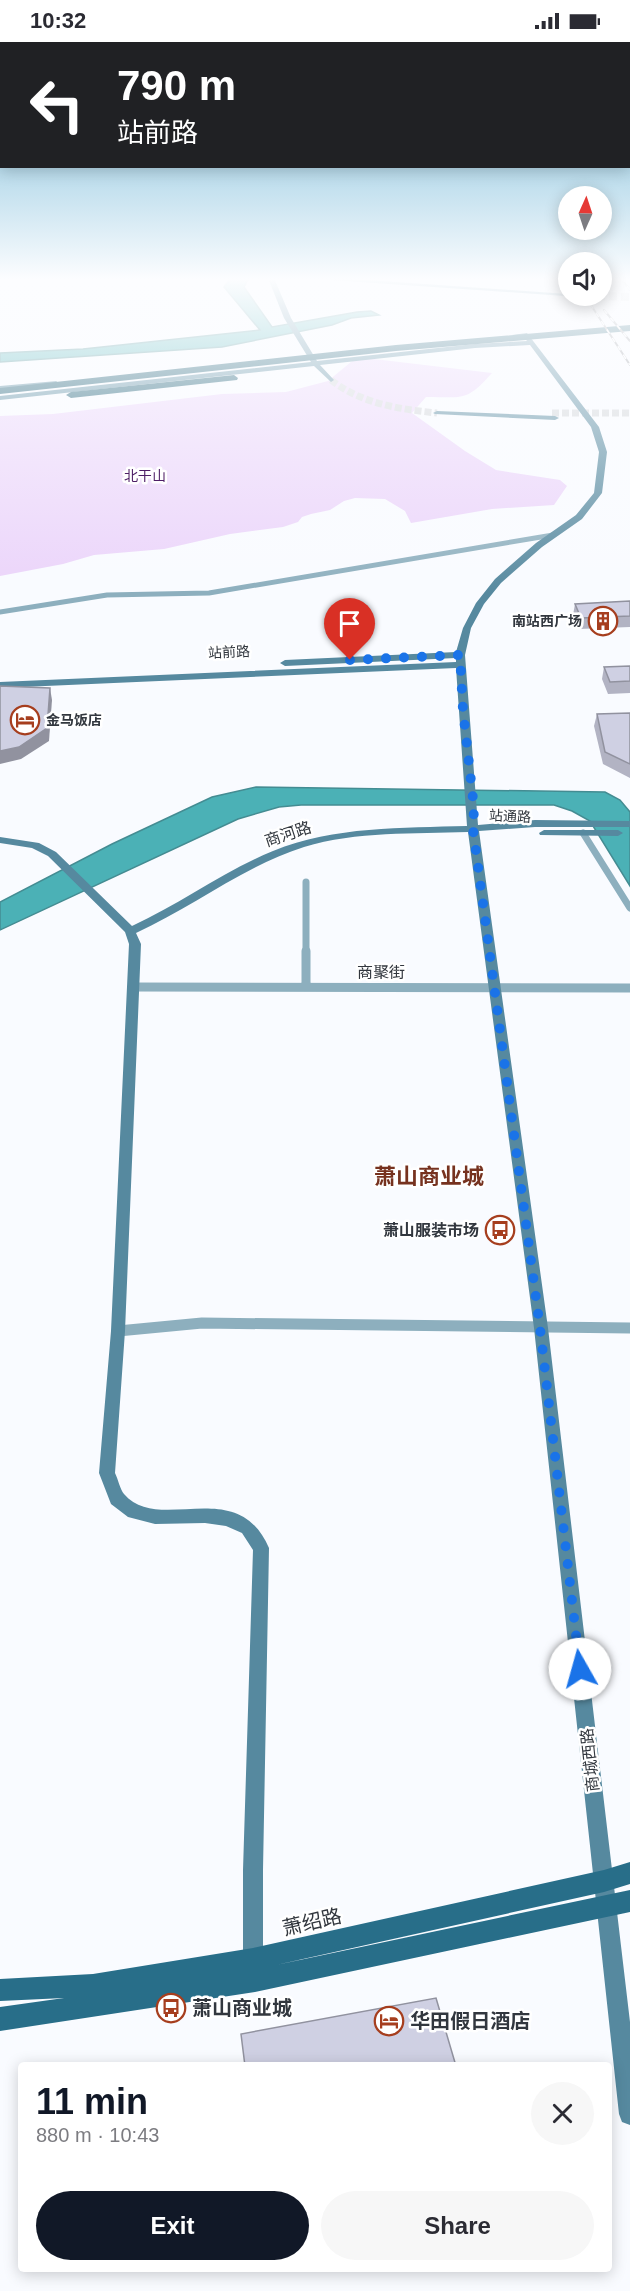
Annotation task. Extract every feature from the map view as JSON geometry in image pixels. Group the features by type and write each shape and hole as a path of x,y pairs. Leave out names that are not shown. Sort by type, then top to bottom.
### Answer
{"highway":[{"path":"0,393 49,383"},
{"path":"0,393 77,383"},
{"path":"53,393 139,383"},
{"path":"0,393 126,390 185,383"}],"main road":[{"path":"0,393 83,383"},
{"path":"0,393 105,383"},
{"name":"商城西路","path":"562,383 595,427 603,452 598,493 579,517 517,562 498,581 480,603 466,628 460,660 474,808 473,829 540,1328 630,2114"},
{"path":"440,410 515,413 554,417 477,416 440,410"},
{"path":"0,685 460,660"},
{"name":"站前路","path":"0,676 460,660"},
{"name":"站通路","path":"473,829 505,833 630,824"},
{"name":"站通路","path":"580,828 630,833"},
{"name":"商河路","path":"130,931 160,919 248,866 300,845 357,833 417,829 473,829"},
{"path":"0,840 35,845 52,854 130,931 135,944 117,1331 107,1473 110,1488 118,1502 132,1512 149,1516 224,1517 237,1520 248,1526 257,1536 261,1548 253,1959"},
{"name":"萧绍路","path":"0,1990 93,1985 253,1959 604,1881 630,1873"},
{"path":"0,2019 255,1981 630,1901"}],"street":[{"path":"0,612 107,595 209,593 553,535"},
{"path":"580,828 630,908"},
{"path":"306,882 306,987"},
{"name":"商聚街","path":"132,987 630,988"},
{"path":"117,1331 202,1323 630,1328"}],"green space":[{"name":"北干山","path":"321,383 482,383 464,396 426,397 412,413 496,470 560,480 567,486 554,505 492,509 411,523 405,511 385,499 355,498 344,501 330,510 302,517 298,522 283,527 230,534 164,549 94,555 63,564 0,576 0,416 53,414 222,394 286,392"}],"water":[{"path":"256,787 605,792 620,800 630,812 630,886 590,821 572,811 554,805 301,805 279,807 238,819 0,930 0,902 112,844 212,797"}],"building":[{"path":"630,601 630,616 581,618 575,604"},
{"path":"630,666 630,681 610,682 604,667"},
{"name":"金马饭店","path":"0,686 50,688 47,728 19,747 0,751"},
{"path":"630,713 630,764 605,752 597,714"},
{"name":"华田假日酒店","path":"436,1998 455,2062 244,2062 241,2034"}],"tunnel":[{"path":"335,383 355,395 381,404 437,413"},
{"path":"552,413 630,413"}],"place":[{"name":"南站西广场","path":"603,621"},
{"name":"金马饭店","path":"25,720"},
{"name":"萧山服装市场","path":"500,1230"},
{"name":"萧山商业城","path":"171,2008"},
{"name":"华田假日酒店","path":"389,2021"}],"district":[{"name":"萧山商业城","path":"429,1176"}],"route":[{"path":"350,660 460,655 463,710 474,808 473,829 540,1328 580,1669"}]}
